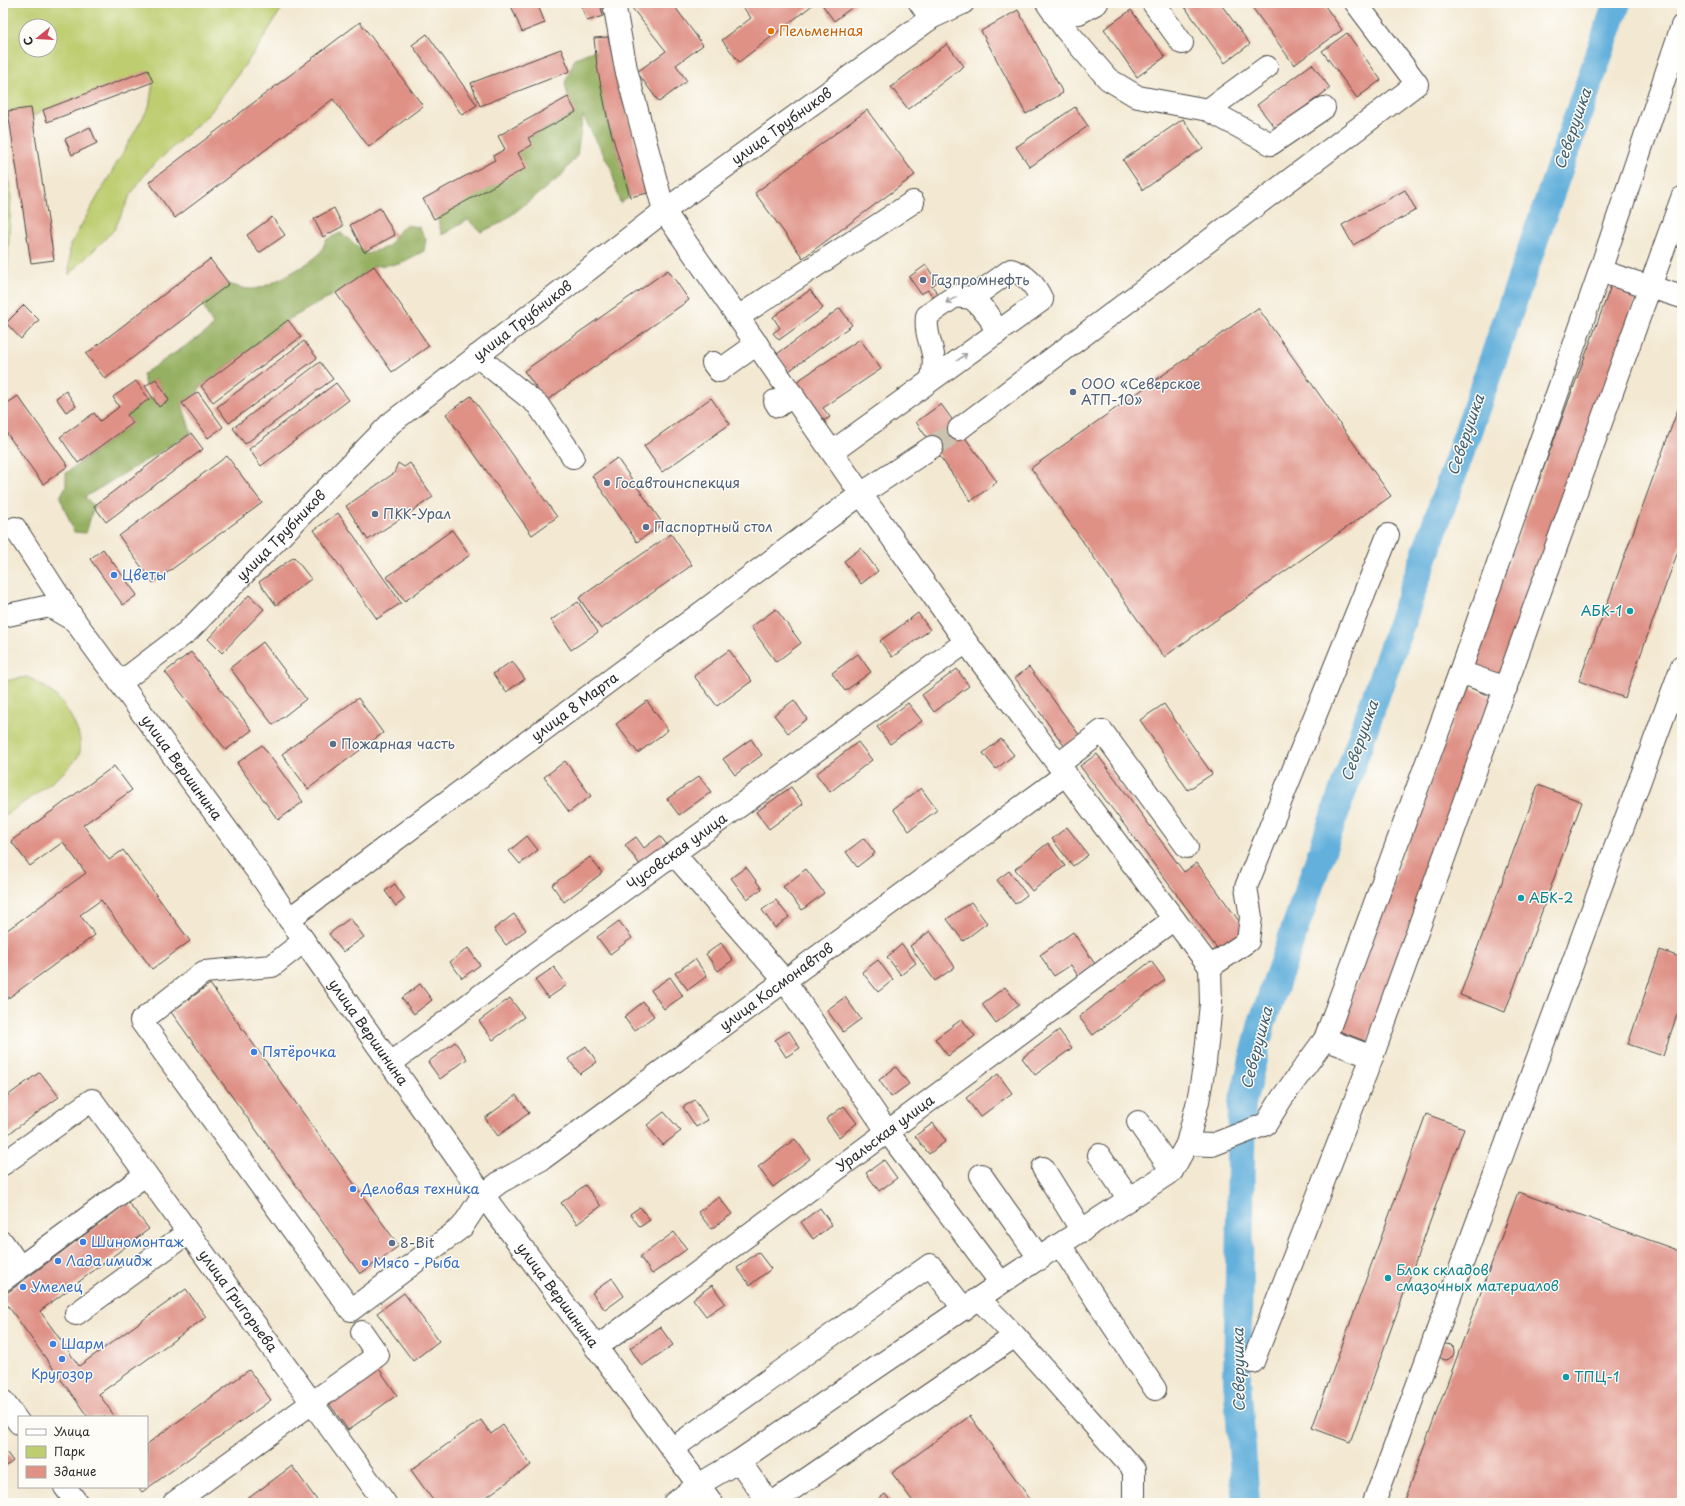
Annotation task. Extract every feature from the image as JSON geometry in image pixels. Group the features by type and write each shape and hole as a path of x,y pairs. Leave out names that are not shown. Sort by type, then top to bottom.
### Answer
{"street":[{"path":"614,3 626,69 664,212 757,344 784,398 832,452 966,642 1210,967 1211,1004 1205,1062 1198,1101 1187,1144 1172,1172 1001,1283 739,1461 698,1485 674,1503"},
{"name":"улица Трубников","path":"120,683 188,631 391,423 664,212 936,9 963,3"},
{"path":"1051,9 1078,13 1097,3"},
{"path":"1153,3 1182,43"},
{"path":"959,428 1417,84 1356,3"},
{"path":"1051,9 1065,29 1108,79 1138,97 1208,110 1271,144 1324,108"},
{"path":"1187,1144 1212,1145 1266,1124 1282,1098 1325,1039 1460,672 1600,271 1682,26"},
{"path":"1208,110 1268,66"},
{"path":"1253,1362 1372,1057 1682,198"},
{"path":"738,317 913,202"},
{"path":"832,452 1042,300 1038,290 1022,274 1011,270 972,298"},
{"path":"1600,271 1682,297"},
{"path":"931,380 935,367 934,355 927,333 927,316 955,296 972,298 988,314 997,333"},
{"path":"713,363 719,371 757,344"},
{"path":"477,356 538,406 573,457"},
{"name":"улица 8 Марта","path":"289,919 861,494 932,446"},
{"path":"14,528 75,621"},
{"path":"1210,967 1248,941 1251,917 1246,888 1388,535"},
{"path":"3,603 25,610"},
{"name":"улица Вершинина","path":"3,616 38,607 51,607 75,621 266,882 304,941 483,1195 712,1503"},
{"name":"Чусовская улица","path":"390,1064 542,949 966,642"},
{"path":"1374,1503 1682,666"},
{"path":"1460,672 1506,688"},
{"name":"улица Космонавтов","path":"304,941 272,966 204,972 141,1021 351,1310 462,1227 483,1195 500,1182 542,1159 785,981 1062,769 1102,731 1186,847"},
{"path":"674,854 785,981 887,1131 1001,1283"},
{"name":"Уральская улица","path":"596,1348 1174,919"},
{"path":"1325,1039 1372,1057"},
{"name":"улица Григорьева","path":"3,1164 92,1100 187,1233 385,1503"},
{"path":"1138,1122 1172,1172"},
{"path":"1099,1155 1129,1199"},
{"path":"1043,1168 1082,1231"},
{"path":"3,1280 145,1175"},
{"path":"981,1175 1040,1259"},
{"path":"76,1314 187,1233"},
{"path":"3,1243 20,1267"},
{"path":"1060,1245 1155,1389"},
{"path":"672,1449 930,1265 971,1304 1015,1336 1134,1470 1134,1503"},
{"path":"174,1503 378,1355 362,1332"},
{"path":"739,1461 771,1503 1015,1336"},
{"path":"3,1401 18,1422"}],"green space":[{"path":"3,3 285,3 258,47 210,113 148,170 131,194 114,230 69,275 70,245 149,107 153,82 148,71 43,110 33,117 31,108 8,111 3,110"},
{"path":"595,50 608,121 630,197 620,203 611,168 583,116 577,155 561,176 501,223 481,232 468,220 442,235 437,217 518,153 528,138 576,112 568,97 565,83 575,58"},
{"path":"3,127 11,197 7,281 3,293"},
{"path":"405,225 419,227 426,239 424,251 399,264 374,266 336,293 288,320 201,386 198,392 182,403 191,433 85,497 94,506 86,533 74,532 60,497 66,486 66,473 133,423 127,415 152,397 159,407 169,400 156,379 145,386 143,374 208,331 213,325 202,304 229,284 255,289 282,278 316,257 320,253 327,239 341,233 367,254 389,246 395,235"},
{"path":"27,677 41,684 53,693 63,704 77,730 80,739 80,752 76,759 58,777 3,817 3,684 9,680"}],"building":[{"path":"510,3 537,3 545,23 522,32"},
{"path":"580,3 600,3 603,16 587,21"},
{"path":"628,3 672,3 703,45 676,65 687,81 659,102 637,72 666,51"},
{"path":"740,3 815,3 739,62 722,40 751,18"},
{"path":"821,3 858,3 834,21"},
{"path":"1182,3 1220,3 1250,44 1225,63"},
{"path":"1249,3 1323,3 1342,30 1294,65"},
{"path":"1018,10 1063,93 1026,114 981,31"},
{"path":"1131,10 1165,57 1137,77 1104,29"},
{"path":"360,22 423,106 369,147 333,99 175,218 149,182"},
{"path":"1347,33 1381,80 1357,98 1322,51"},
{"path":"427,34 477,105 462,115 412,45"},
{"path":"608,37 648,193 630,197 608,121 597,66 594,38"},
{"path":"947,44 964,66 908,109 891,87"},
{"path":"561,49 570,71 480,106 471,83"},
{"path":"1312,64 1330,88 1276,129 1257,105"},
{"path":"148,70 153,82 47,122 43,110"},
{"path":"568,97 576,112 528,138 532,145 518,153 526,168 434,219 423,199 495,160 493,156 505,149 498,136"},
{"path":"1075,107 1088,126 1030,167 1016,147"},
{"path":"31,108 54,260 31,263 8,111"},
{"path":"867,110 915,175 803,258 755,193"},
{"path":"1183,119 1203,148 1143,190 1123,160"},
{"path":"90,127 97,143 72,155 65,139"},
{"path":"1405,190 1416,210 1353,245 1342,225"},
{"path":"334,208 343,226 323,237 314,219"},
{"path":"380,208 395,235 364,252 350,225"},
{"path":"272,217 285,235 259,253 247,235"},
{"path":"210,259 229,284 105,379 86,354"},
{"path":"926,265 937,282 932,286 939,295 930,322 920,308 934,298 928,290 921,294 909,277"},
{"path":"374,266 429,346 392,372 336,293"},
{"path":"668,270 689,300 546,401 524,371"},
{"path":"1612,283 1638,293 1502,677 1471,665"},
{"path":"810,290 823,308 779,340 773,333 780,328 773,317"},
{"path":"24,305 39,320 21,339 6,323"},
{"path":"840,308 852,325 789,371 777,354"},
{"path":"1258,308 1391,496 1164,657 1031,468"},
{"path":"288,320 301,337 213,402 201,386"},
{"path":"860,339 881,369 823,408 830,417 820,423 793,384"},
{"path":"304,341 317,358 229,423 217,407"},
{"path":"320,362 333,379 245,444 233,428"},
{"path":"156,379 169,400 159,407 145,386"},
{"path":"136,381 149,399 127,415 133,423 78,463 60,437 94,413 100,421 119,407 113,397"},
{"path":"336,383 349,400 261,466 249,449"},
{"path":"66,391 76,406 66,412 56,398"},
{"path":"198,392 223,427 208,438 182,403"},
{"path":"18,396 68,466 43,484 3,428 3,406"},
{"path":"471,396 557,517 532,535 446,414"},
{"path":"711,398 730,424 662,472 644,446"},
{"name":"АБК-1","path":"1682,398 1682,540 1625,698 1579,681"},
{"path":"941,404 997,482 971,501 916,422"},
{"path":"191,433 203,449 106,522 94,506"},
{"path":"227,456 262,503 153,583 119,536"},
{"path":"617,458 663,524 637,542 592,476"},
{"path":"398,463 404,467 410,463 433,497 368,540 346,506 396,472 395,470"},
{"path":"338,513 401,603 377,619 314,530"},
{"path":"452,530 470,555 405,601 387,577"},
{"path":"671,534 692,565 601,629 579,598"},
{"path":"861,548 878,571 861,584 844,561"},
{"path":"103,549 137,595 123,605 90,559"},
{"path":"294,557 311,579 276,605 259,582"},
{"path":"249,595 264,609 222,653 208,639"},
{"path":"578,602 598,632 571,650 551,620"},
{"path":"776,609 801,643 776,662 751,627"},
{"path":"918,613 930,630 892,657 880,641"},
{"path":"263,642 306,699 273,725 230,668"},
{"path":"729,650 752,681 717,706 694,676"},
{"path":"191,652 252,730 226,750 165,672"},
{"path":"858,654 871,672 845,691 832,673"},
{"path":"512,661 525,679 506,692 493,674"},
{"path":"1029,667 1080,736 1065,747 1015,678"},
{"path":"957,669 969,686 934,712 922,695"},
{"path":"1466,686 1494,698 1367,1042 1339,1031"},
{"name":"Пожарная часть","path":"358,698 383,733 308,789 282,754"},
{"path":"794,700 807,719 788,733 774,715"},
{"path":"647,701 668,730 638,753 616,724"},
{"path":"908,703 922,721 890,744 877,727"},
{"path":"1164,704 1212,774 1188,790 1140,720"},
{"path":"751,739 762,755 735,775 723,759"},
{"path":"1001,739 1014,755 996,769 983,753"},
{"path":"858,742 872,760 830,792 816,774"},
{"path":"262,745 303,802 278,820 237,763"},
{"path":"1097,754 1184,872 1197,863 1244,928 1243,936 1219,951 1080,766"},
{"path":"565,761 591,796 569,812 544,777"},
{"path":"114,766 132,790 83,825 109,860 123,850 190,941 152,969 101,900 80,915 95,935 3,1002 3,933 86,873 63,842 30,866 11,841"},
{"path":"699,776 711,792 679,815 667,799"},
{"name":"АБК-2","path":"1538,785 1582,802 1505,1012 1460,995"},
{"path":"791,787 803,804 769,829 756,812"},
{"path":"921,788 937,810 909,831 893,809"},
{"path":"1067,827 1088,855 1073,866 1052,839"},
{"path":"527,836 538,850 520,864 509,851"},
{"path":"660,836 668,846 641,866 625,845 636,837 644,848"},
{"path":"864,838 875,853 857,867 846,852"},
{"path":"1048,843 1065,866 1032,891 1015,869"},
{"path":"590,857 602,873 564,902 552,885"},
{"path":"746,867 762,889 747,899 731,878"},
{"path":"806,869 824,893 802,910 783,887"},
{"path":"1009,871 1027,895 1015,904 997,880"},
{"path":"395,884 405,899 396,906 385,891"},
{"path":"776,900 789,917 775,928 762,910"},
{"path":"971,902 987,923 963,941 947,919"},
{"path":"514,914 526,930 506,945 494,929"},
{"path":"350,918 364,937 343,952 329,934"},
{"path":"619,921 632,938 610,954 597,937"},
{"path":"930,931 955,967 935,981 910,946"},
{"path":"1073,932 1095,964 1078,976 1071,965 1054,976 1040,955"},
{"path":"721,943 733,960 718,971 706,954"},
{"path":"902,944 916,963 901,975 887,957"},
{"path":"468,948 480,965 462,978 450,962"},
{"path":"1660,950 1682,958 1682,1000 1663,1056 1628,1044"},
{"path":"695,959 707,976 688,990 675,973"},
{"path":"878,960 893,980 878,992 862,972"},
{"path":"1151,961 1165,980 1093,1035 1079,1017"},
{"path":"554,967 567,985 548,998 535,980"},
{"path":"670,977 683,996 664,1009 651,990"},
{"path":"210,984 399,1246 360,1274 171,1012"},
{"path":"420,984 432,1000 414,1014 402,998"},
{"path":"1005,987 1019,1005 996,1023 982,1004"},
{"path":"845,997 861,1019 843,1032 827,1010"},
{"path":"510,998 524,1017 493,1040 479,1021"},
{"path":"643,1002 654,1016 634,1031 624,1017"},
{"path":"962,1019 975,1036 948,1056 935,1039"},
{"path":"1059,1030 1072,1048 1035,1075 1022,1058"},
{"path":"789,1031 800,1048 786,1057 775,1040"},
{"path":"455,1042 467,1059 440,1079 428,1062"},
{"path":"586,1046 597,1062 580,1074 568,1059"},
{"path":"896,1067 909,1084 891,1097 879,1080"},
{"path":"40,1072 59,1097 3,1138 3,1099"},
{"path":"998,1074 1012,1093 980,1117 966,1098"},
{"path":"516,1095 529,1113 498,1136 485,1118"},
{"path":"695,1100 708,1120 696,1127 683,1107"},
{"path":"844,1106 857,1123 839,1137 826,1119"},
{"path":"664,1112 681,1131 663,1145 647,1125"},
{"name":"Блок складов смазочных материалов","path":"1426,1114 1464,1128 1350,1442 1312,1428"},
{"path":"933,1123 946,1141 929,1154 915,1136"},
{"path":"795,1139 810,1159 773,1187 758,1167"},
{"path":"884,1160 897,1178 879,1191 866,1173"},
{"path":"585,1185 601,1206 577,1224 561,1203"},
{"name":"ТПЦ-1","path":"1518,1192 1682,1252 1682,1503 1403,1503"},
{"path":"719,1197 732,1214 711,1229 698,1212"},
{"path":"128,1202 149,1229 40,1311 79,1366 186,1289 206,1317 99,1394 114,1416 87,1416 3,1299 3,1296"},
{"path":"640,1207 650,1220 640,1227 630,1214"},
{"path":"820,1208 832,1225 813,1239 801,1222"},
{"path":"674,1232 687,1249 652,1274 640,1257"},
{"path":"758,1252 771,1269 750,1285 737,1268"},
{"path":"612,1278 624,1296 605,1310 592,1293"},
{"path":"712,1285 725,1303 706,1316 693,1299"},
{"path":"404,1293 439,1341 413,1361 377,1313"},
{"path":"660,1327 673,1345 642,1366 630,1348"},
{"path":"1443,1344 1449,1344 1454,1349 1452,1358 1449,1360 1443,1360 1438,1355 1438,1349"},
{"path":"377,1366 397,1395 348,1430 328,1402"},
{"path":"249,1370 271,1400 148,1488 148,1443"},
{"path":"970,1416 1033,1503 914,1503 892,1473"},
{"path":"481,1420 491,1434 503,1425 531,1465 478,1503 444,1503 442,1500 435,1503 411,1470"},
{"path":"3,1448 13,1461 3,1469"},
{"path":"292,1466 319,1503 289,1503 287,1500 283,1503 242,1503"},
{"path":"139,1488 148,1488 142,1492"},
{"path":"885,1494 892,1503 873,1503"}],"waterway":[{"name":"Северушка","path":"1246,1503 1237,1381 1242,1104 1262,1023 1617,3"}],"tunnel":[{"path":"932,447 959,429"}],"place":[{"name":"Пельменная","path":"771,31"},
{"name":"Газпромнефть","path":"923,280"},
{"name":"ООО «Северское АТП-10»","path":"1073,392"},
{"name":"Госавтоинспекция","path":"607,483"},
{"name":"ПКК-Урал","path":"375,514"},
{"name":"Паспортный стол","path":"646,527"},
{"name":"Цветы","path":"114,575"},
{"name":"АБК-1","path":"1630,611"},
{"name":"Пожарная часть","path":"333,744"},
{"name":"АБК-2","path":"1521,898"},
{"name":"Пятёрочка","path":"254,1052"},
{"name":"Деловая техника","path":"353,1189"},
{"name":"Шиномонтаж","path":"83,1242"},
{"name":"8-Bit","path":"392,1243"},
{"name":"Лада имидж","path":"58,1261"},
{"name":"Мясо - Рыба","path":"365,1263"},
{"name":"Блок складов смазочных материалов","path":"1388,1278"},
{"name":"Умелец","path":"23,1287"},
{"name":"Шарм","path":"53,1344"},
{"name":"Кругозор","path":"62,1359"},
{"name":"ТПЦ-1","path":"1566,1377"}]}
